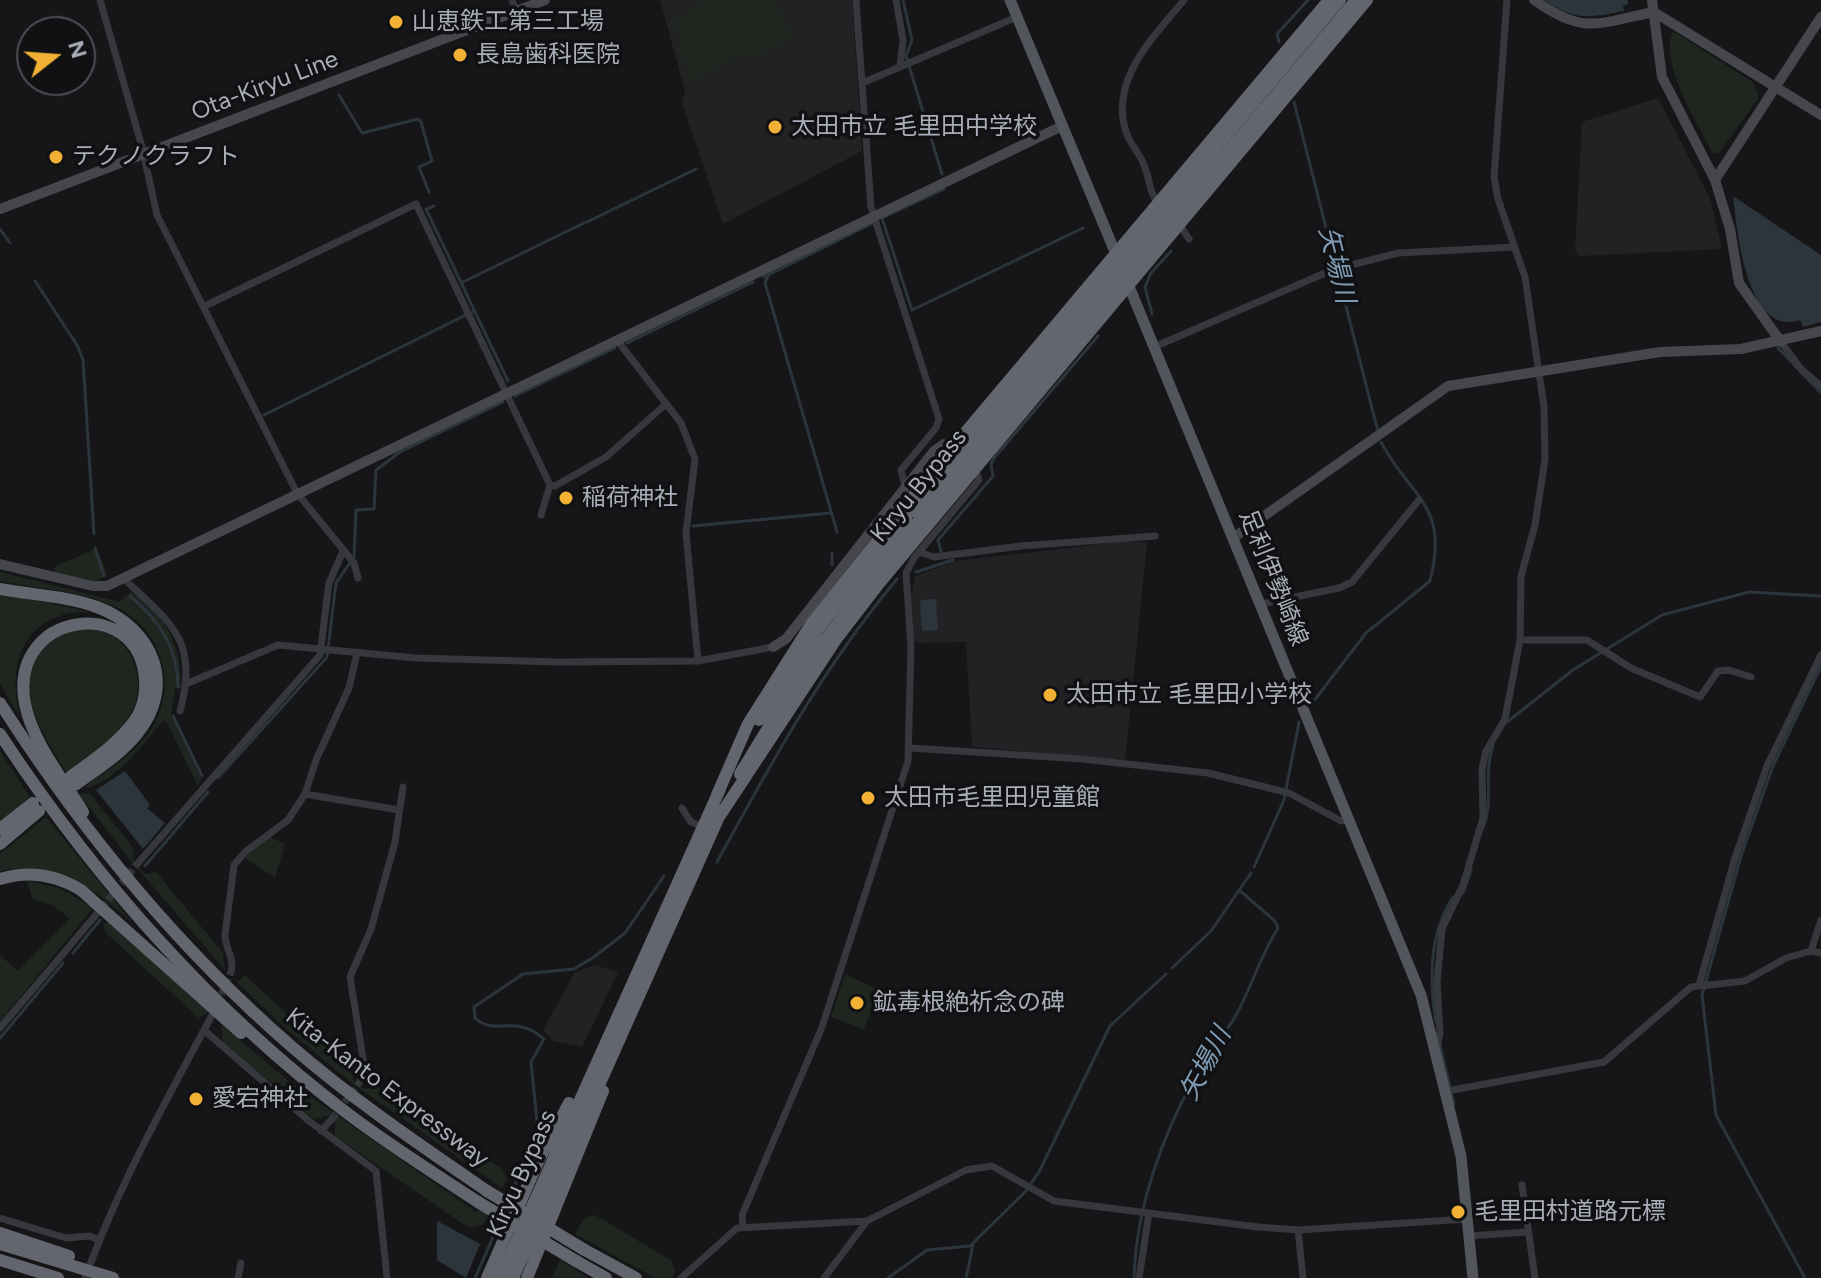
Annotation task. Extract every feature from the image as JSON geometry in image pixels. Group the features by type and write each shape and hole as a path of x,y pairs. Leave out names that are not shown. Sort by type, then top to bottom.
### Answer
{"highway":[{"path":"717,795 748,724 812,623 953,448 1329,0"},
{"name":"Kiryu Bypass","path":"1260,105 1340,0"},
{"name":"Kiryu Bypass","path":"604,1056 701,826 811,640 1260,105 1356,0"},
{"path":"719,817 837,638 975,467 1182,225 1232,159 1367,0"},
{"name":"Kiryu Bypass","path":"500,1278 753,750 811,658 916,516"},
{"path":"0,589 98,608 136,630 149,645 158,679 152,711 127,745 73,781 127,730 141,709 145,672 138,652 120,633 94,623 56,630 39,644 23,680 26,708 47,754 89,820 160,918"},
{"name":"Kita-Kanto Expressway","path":"0,703 89,831 160,918 291,1047 487,1191 636,1278"},
{"name":"Kita-Kanto Expressway","path":"0,734 65,826 151,931 243,1024 327,1097 478,1202 606,1278"},
{"path":"0,829 36,807 0,844"},
{"path":"0,879 37,874 54,877 81,890 269,1057 327,1097"},
{"path":"487,1278 538,1162 604,1056"},
{"path":"513,1278 604,1056"},
{"path":"527,1278 603,1093 604,1056"},
{"path":"0,1233 67,1255 87,1274"},
{"path":"0,1244 87,1274 113,1278"},
{"path":"0,1260 58,1278"}],"main road":[{"name":"足利伊勢崎線","path":"1010,0 1421,995 1461,1156 1473,1278"}],"street":[{"path":"100,0 144,154 155,210 297,493 349,556 358,578"},
{"path":"512,0 516,12"},
{"name":"Ota-Kiryu Line","path":"0,209 545,0"},
{"path":"856,0 876,219 939,419 936,428 901,470 905,486"},
{"path":"896,0 906,64"},
{"path":"1184,0 1137,60 1125,90 1126,131 1146,169 1157,203 1182,225 1189,239"},
{"path":"1437,1050 1440,1033 1437,982 1442,929 1463,885 1483,818 1482,769 1486,751 1505,719 1520,640 1521,576 1535,525 1545,459 1546,426 1525,277 1495,189 1493,157 1507,0"},
{"path":"1534,0 1564,21 1577,24 1600,23 1653,6"},
{"path":"1653,6 1821,115"},
{"path":"1653,6 1662,77 1715,180 1730,229 1739,283 1801,369 1821,386"},
{"path":"862,83 1017,17"},
{"path":"1715,180 1821,17"},
{"path":"0,564 101,587 123,578 876,219 1062,126"},
{"path":"205,306 416,204 550,485 541,515"},
{"path":"1154,347 1332,270 1398,253 1515,247"},
{"path":"1233,538 1448,386 1660,352 1741,349 1821,331"},
{"path":"617,340 681,423 695,459 686,533 698,661"},
{"path":"550,485 555,486 606,457 666,404"},
{"path":"186,684 271,646 475,660 698,661 773,647 786,639 940,445 953,448 975,467 979,480 919,552 906,573 911,748 822,1027 771,1141 742,1215 743,1226"},
{"path":"1261,604 1347,585 1361,574 1419,500"},
{"path":"919,552 934,557 1021,546 1155,536"},
{"path":"138,863 326,649 329,583 349,556"},
{"path":"123,578 171,623 184,654 186,684 180,711"},
{"path":"1520,640 1587,640 1631,668 1700,697 1718,671 1729,670 1751,677"},
{"path":"231,972 233,962 225,946 225,935 234,865 245,852 288,820 305,794 316,760 349,688 357,653"},
{"path":"1699,985 1735,858 1767,766 1821,655"},
{"path":"911,748 1149,765 1208,773 1285,792 1341,821 1349,819"},
{"path":"359,1083 365,1071 351,969 371,929 395,842 403,787"},
{"path":"305,794 399,810"},
{"path":"682,808 691,822 701,826"},
{"path":"0,1028 95,916"},
{"path":"1811,951 1821,920"},
{"path":"1447,1091 1604,1062 1691,987 1745,981 1786,958 1811,951 1821,953"},
{"path":"87,1274 138,1154 211,1017"},
{"path":"205,1031 321,1131 378,1174 387,1278"},
{"path":"321,1131 332,1119"},
{"path":"681,1278 729,1233 743,1226 867,1221 966,1170 984,1166 999,1169 1054,1201 1298,1230 1467,1219"},
{"path":"1522,1185 1526,1232 1535,1278"},
{"path":"1139,1278 1149,1213"},
{"path":"0,1218 66,1238 90,1236 99,1240"},
{"path":"824,1278 867,1221"},
{"path":"1298,1230 1303,1278"},
{"path":"1469,1236 1526,1232"},
{"path":"238,1278 241,1263"}],"shaded area":[{"name":"太田市立 毛里田中学校","path":"660,0 852,0 862,151 723,224 682,103 685,91"},
{"path":"707,0 776,0 794,38 752,60 746,52 690,83 673,19"},
{"path":"1544,0 1628,0 1628,4 1623,6 1624,11 1582,16 1564,12"},
{"path":"1673,31 1754,83 1759,98 1719,153 1713,154 1675,76 1670,44"},
{"path":"1658,98 1710,198 1722,249 1579,256 1575,251 1582,122"},
{"path":"1733,196 1821,255 1821,322 1803,327 1800,320 1782,321 1768,313 1757,298 1742,255"},
{"name":"太田市立 毛里田小学校","path":"1128,541 1147,543 1125,760 972,747 966,642 918,643 914,640 911,598 915,576 955,561"},
{"path":"97,548 107,574 97,581 55,573 54,567"},
{"path":"0,572 120,602 131,592 154,611 175,645 181,688 175,688 171,715 201,778 198,786 165,719 118,771 95,786 82,789 125,757 148,734 164,699 162,662 145,629 114,606 72,593 0,581"},
{"path":"0,593 92,612 66,614 46,622 25,644 16,672 21,719 0,684"},
{"path":"936,599 938,630 922,631 920,600"},
{"path":"67,630 95,630 115,638 124,646 136,667 138,691 130,715 117,732 66,772 35,715 28,682 30,667 37,653"},
{"path":"0,751 30,797 0,823"},
{"path":"125,771 150,805 147,808 165,823 143,849 96,790"},
{"path":"90,793 133,848 133,859 145,874 156,872 223,953 225,970 130,860 79,794"},
{"path":"46,817 132,922 72,879 39,869 0,871 0,854"},
{"path":"270,837 285,844 275,878 244,857"},
{"path":"27,881 60,888 93,908 0,1022 0,955 18,971 70,919 54,906 32,898"},
{"path":"109,922 208,1012 199,1018 106,933 103,924"},
{"path":"596,965 618,973 582,1047 553,1041 543,1030 575,972"},
{"path":"845,974 879,990 864,1029 831,1017"},
{"path":"245,975 294,1021 354,1067 353,1080 364,1089 376,1086 502,1169 507,1179 502,1188 353,1084 285,1028 234,979 239,981"},
{"path":"221,1024 292,1084 476,1212 479,1209 488,1216 482,1225 469,1228 335,1136 335,1121 328,1116 314,1119 223,1042"},
{"path":"595,1215 672,1261 673,1278 655,1278 575,1234 585,1217"},
{"path":"437,1221 480,1244 466,1278 437,1260"},
{"path":"560,1260 589,1278 552,1278"}],"waterway":[{"path":"903,0 912,40 906,56 942,174"},
{"name":"矢場川","path":"1279,42 1277,34 1308,0"},
{"path":"339,95 362,133 418,119 421,122 432,161 419,167 429,192"},
{"name":"矢場川","path":"1294,102 1377,428"},
{"path":"587,222 696,169"},
{"path":"882,218 944,189"},
{"path":"434,206 426,209 508,381"},
{"path":"882,218 912,310 1083,228"},
{"path":"764,277 875,222"},
{"path":"461,283 584,223"},
{"path":"0,229 10,243"},
{"path":"1152,314 1145,287 1151,273 1171,251"},
{"path":"769,274 765,283 837,532"},
{"path":"35,281 77,345 83,360 94,534"},
{"path":"627,343 753,282"},
{"path":"264,415 474,311"},
{"path":"941,551 938,540 993,476 991,464 994,458 1098,336"},
{"path":"515,396 615,348"},
{"path":"1778,348 1821,393"},
{"path":"218,778 327,657 336,583 354,557 356,510 374,509 376,470 400,452 503,402"},
{"name":"矢場川","path":"1310,706 1366,633 1430,581 1435,555 1431,518 1381,442"},
{"path":"693,526 831,513"},
{"path":"95,548 104,576"},
{"path":"832,553 832,565"},
{"path":"916,572 953,560"},
{"path":"717,862 778,752 822,681 897,579"},
{"path":"1507,722 1573,670 1662,615 1749,592 1821,596"},
{"path":"130,596 150,615 165,636 175,660 178,687"},
{"path":"1805,1278 1716,1115 1702,995 1741,856 1773,766 1821,666"},
{"path":"173,716 202,776"},
{"name":"矢場川","path":"1254,867 1284,800 1299,722"},
{"path":"1483,828 1488,808 1493,746"},
{"path":"145,866 208,792"},
{"path":"1463,893 1471,870"},
{"path":"1172,968 1211,931 1251,873"},
{"path":"508,1201 538,1131 531,1062 544,1039 524,1027 483,1023 475,1018 474,1007 523,974 574,969 594,957 625,933 664,876"},
{"name":"矢場川","path":"1134,1278 1145,1201 1171,1125 1199,1071 1235,1017 1278,928 1275,921 1239,890"},
{"path":"1436,1022 1432,990 1435,941 1453,897"},
{"path":"73,953 100,920"},
{"path":"0,1038 63,963"},
{"path":"888,1278 927,1250 970,1246 1025,1192 1039,1172 1110,1026 1166,974"},
{"path":"1440,1045 1454,1104"},
{"path":"475,1278 501,1219"},
{"path":"966,1278 973,1245"}],"tunnel":[{"path":"95,916 138,863"},
{"path":"217,1004 231,972"},
{"path":"332,1119 359,1083"}],"place":[{"name":"山恵鉄工第三工場","path":"396,22"},
{"name":"長島歯科医院","path":"460,55"},
{"name":"太田市立 毛里田中学校","path":"775,127"},
{"name":"テクノクラフト","path":"56,157"},
{"name":"稲荷神社","path":"566,498"},
{"name":"太田市立 毛里田小学校","path":"1050,695"},
{"name":"太田市毛里田児童館","path":"868,798"},
{"name":"鉱毒根絶祈念の碑","path":"857,1003"},
{"name":"愛宕神社","path":"196,1099"},
{"name":"毛里田村道路元標","path":"1458,1212"}]}
